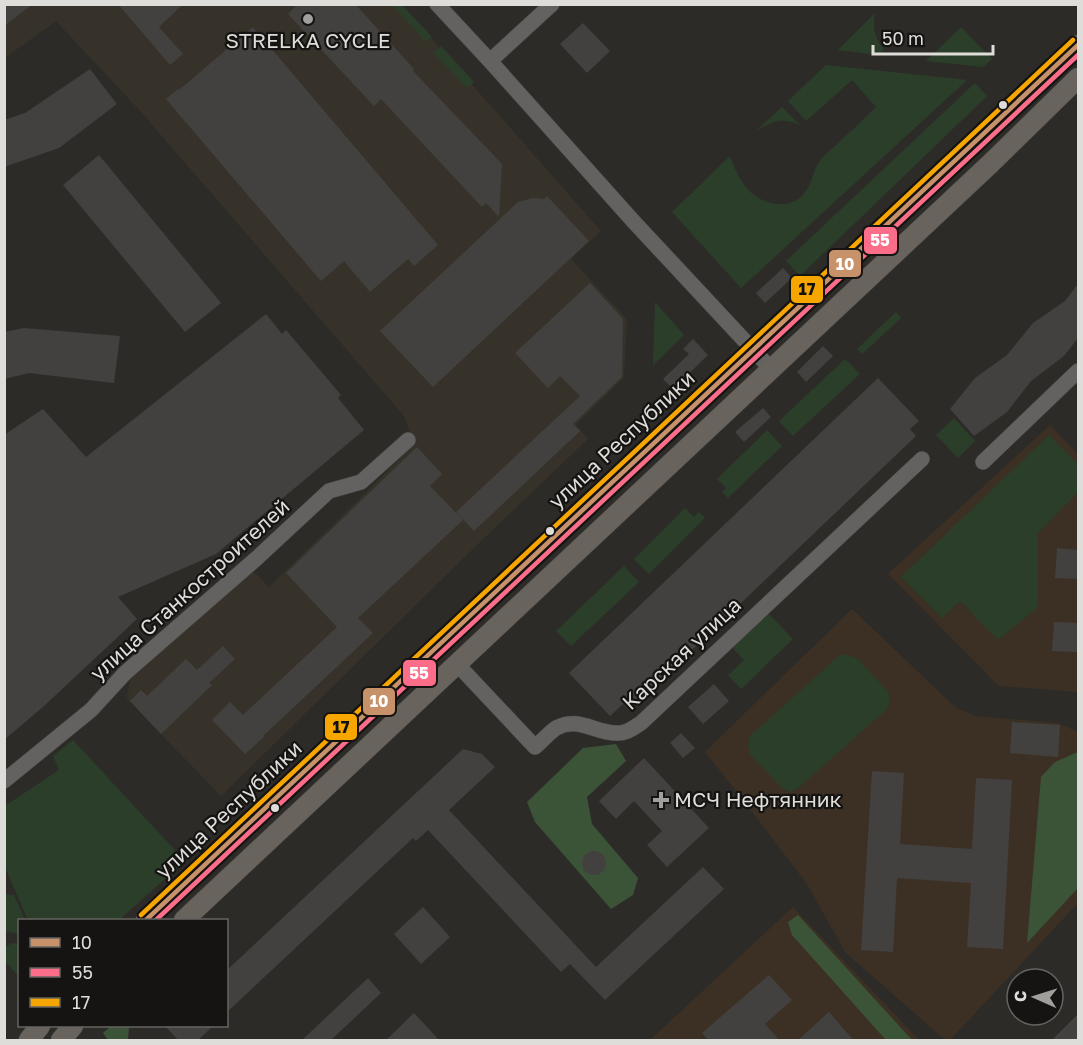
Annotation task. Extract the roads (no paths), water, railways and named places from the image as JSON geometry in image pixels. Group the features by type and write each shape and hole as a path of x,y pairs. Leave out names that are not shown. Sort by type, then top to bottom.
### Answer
{"main road":[{"name":"улица Республики","path":"148,919 1078,45"},
{"path":"186,919 1078,78"},
{"path":"28,1041 39,1027"},
{"path":"61,1041 72,1027"}],"street":[{"path":"437,4 634,222 771,369"},
{"path":"490,61 552,4"},
{"path":"983,462 1078,371"},
{"name":"улица Станкостроителей","path":"4,781 91,710 125,673 257,558 329,491 361,483 408,440"},
{"name":"Карская улица","path":"457,664 535,747 555,729 569,724 583,724 616,733 629,731 641,723 922,459"}],"place":[{"name":"STRELKA CYCLE","path":"308,19"},
{"name":"МСЧ Нефтянник","path":"661,800"}]}
